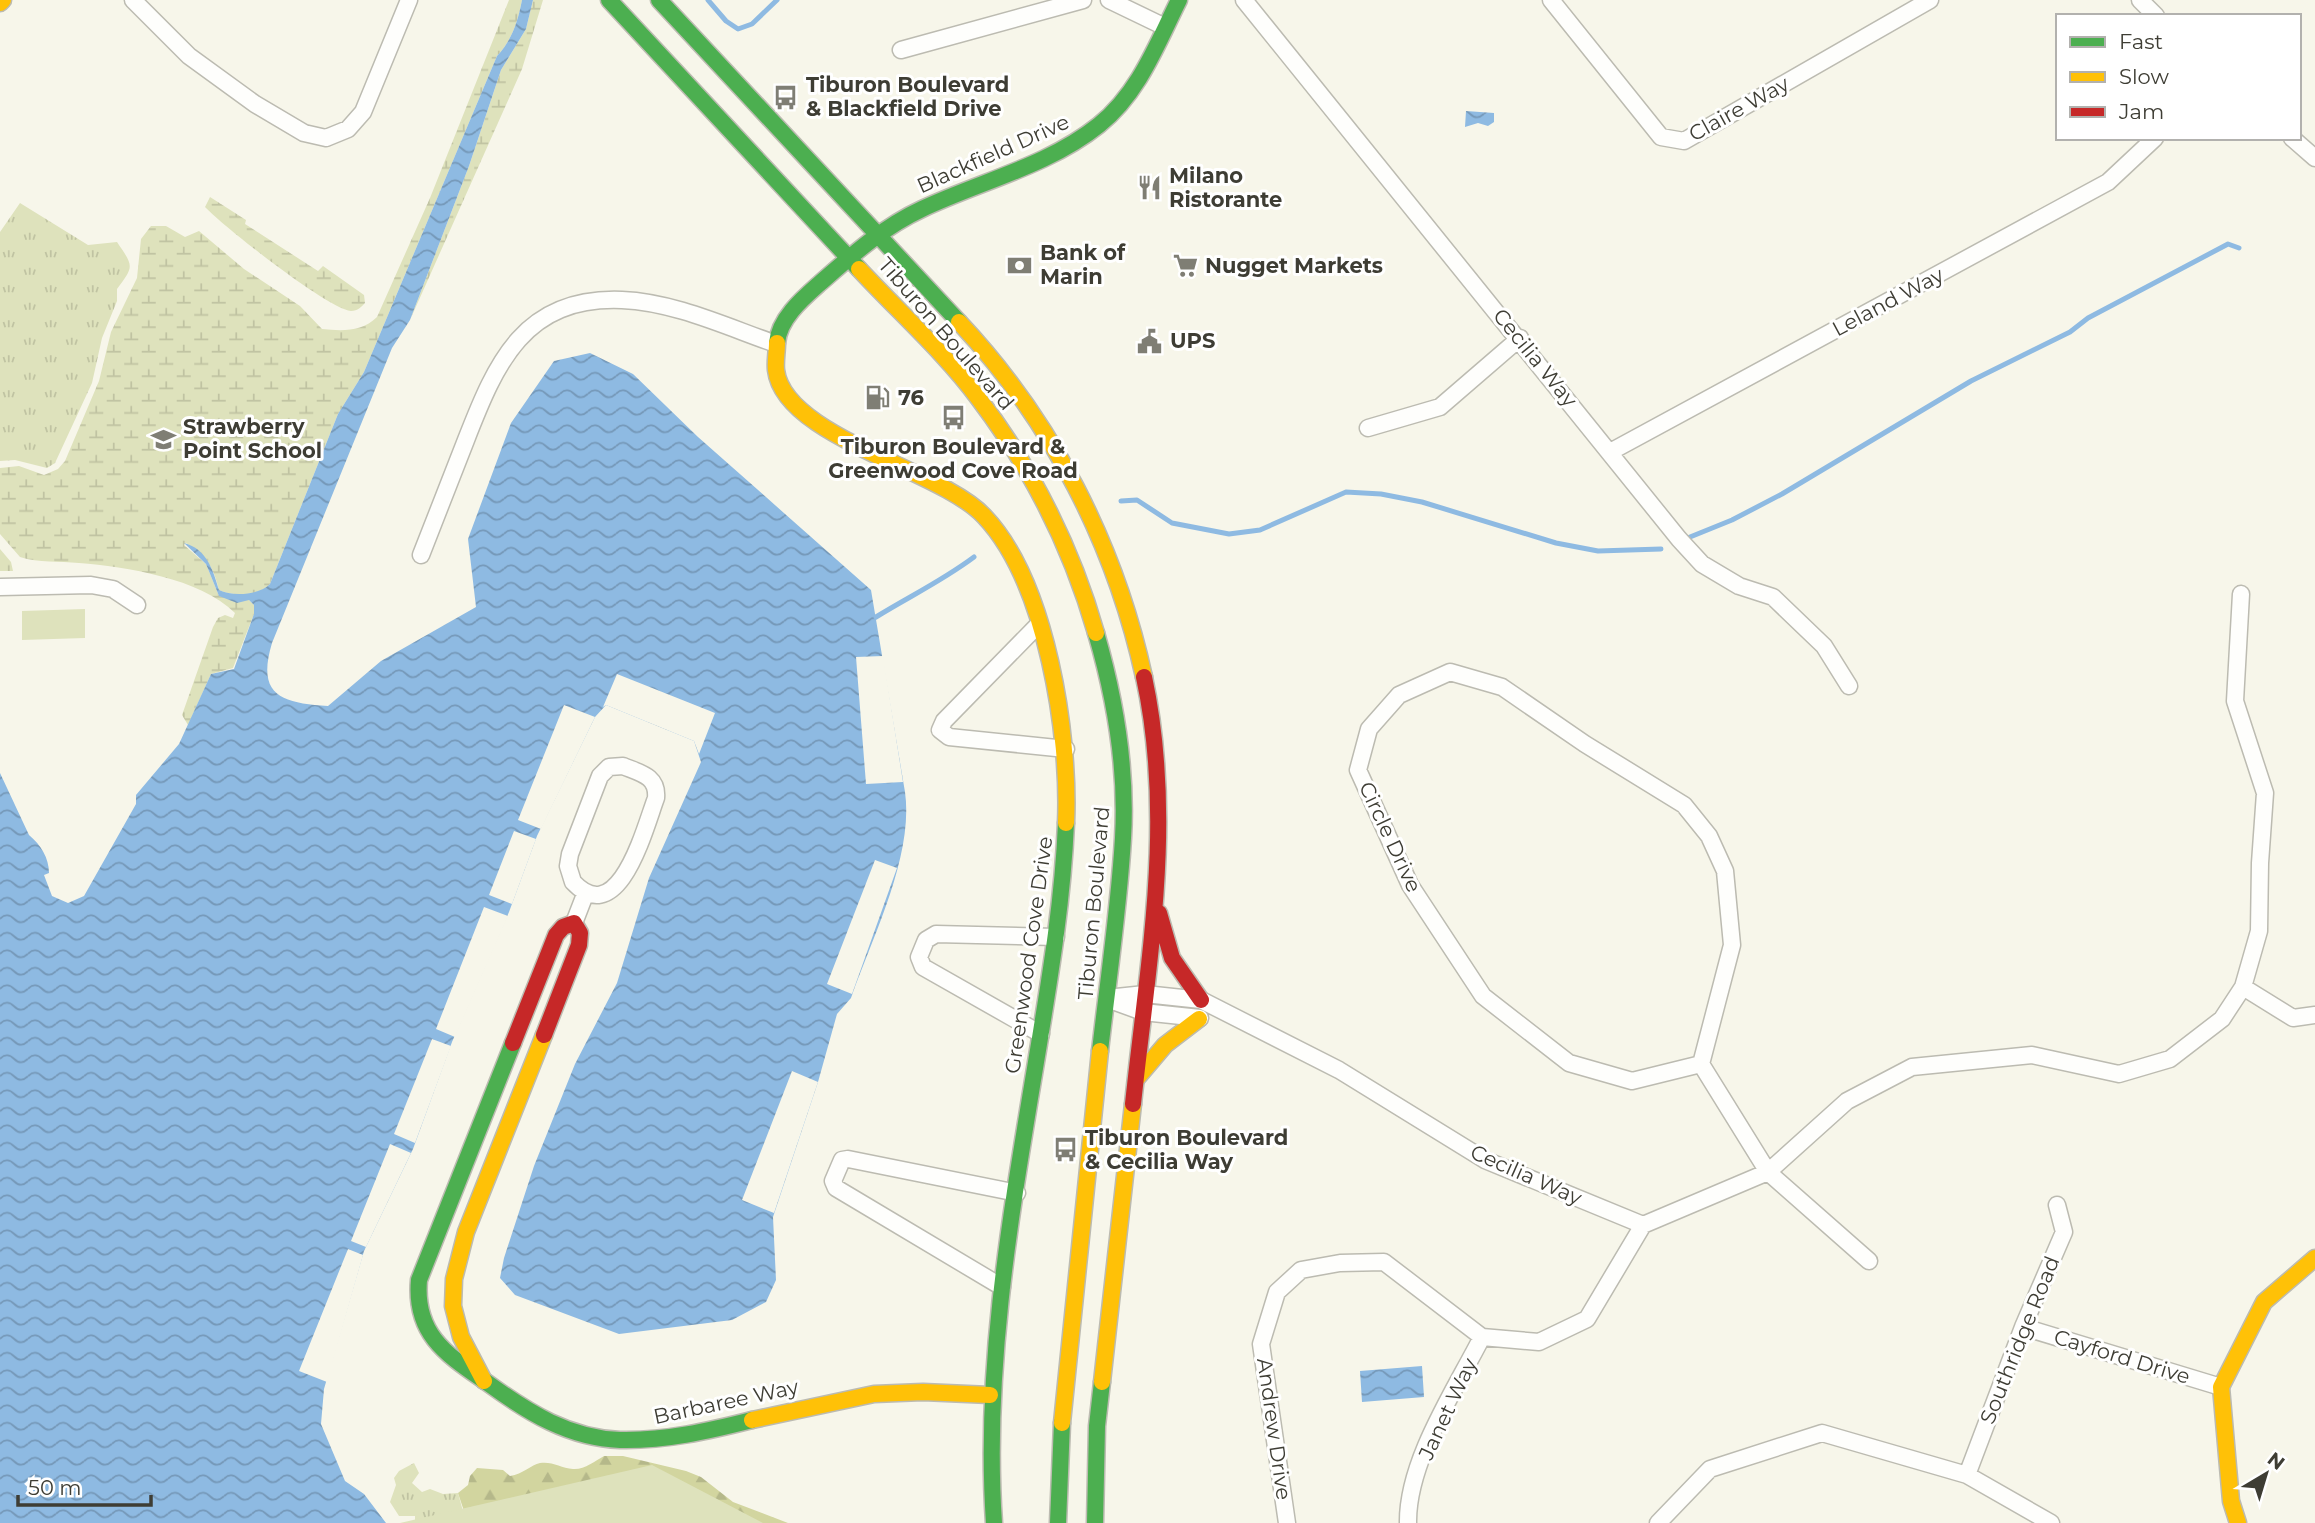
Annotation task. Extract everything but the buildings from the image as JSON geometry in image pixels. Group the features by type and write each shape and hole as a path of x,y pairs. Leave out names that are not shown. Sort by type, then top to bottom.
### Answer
{"street":[{"path":"133,0 189,56 255,104 304,133 326,138 348,129 363,112 409,0"},
{"name":"Tiburon Boulevard","path":"608,0 962,378 1008,439 1053,517 1091,611 1111,685 1124,798 1120,875 1062,1410 1058,1523"},
{"name":"Tiburon Boulevard","path":"659,0 978,342 1015,388 1058,453 1094,521 1123,594 1150,706 1160,821 1156,901 1097,1426 1095,1523"},
{"path":"901,50 1083,0"},
{"path":"1109,0 1165,27"},
{"name":"Blackfield Drive","path":"850,258 878,235 920,209 1054,152 1097,127 1133,89 1179,0"},
{"name":"Cecilia Way","path":"1244,0 1702,564 1739,586 1773,597 1824,646 1849,687"},
{"name":"Claire Way","path":"1551,0 1661,137 1684,141 1930,0"},
{"path":"2140,0 2154,14"},
{"name":"Leland Way","path":"1610,452 2108,182 2153,140"},
{"path":"2293,140 2315,158"},
{"path":"421,555 495,368 518,338 545,318 576,305 624,300 708,320 776,344 791,312 850,258"},
{"path":"1368,428 1440,407 1520,338"},
{"name":"Greenwood Cove Drive","path":"776,344 775,361 783,387 795,406 813,422 963,496 981,511 1009,550 1038,625 1054,681 1066,749 1066,847 1056,937 1002,1287 990,1395 990,1471 994,1523"},
{"path":"0,587 91,586 113,589 137,605"},
{"path":"1482,1337 1539,1342 1587,1319 1643,1226 1768,1171 1847,1101 1912,1066 2032,1055 2119,1074 2170,1059 2222,1019 2243,987 2259,931 2265,793 2235,701 2241,594"},
{"path":"1038,625 944,720 940,730 947,736 1066,749"},
{"name":"Circle Drive","path":"1450,673 1502,687 1585,744 1684,805 1709,836 1725,871 1732,945 1701,1065 1632,1081 1569,1063 1483,996 1410,885 1358,770 1369,729 1399,695 1450,673"},
{"path":"623,766 651,778 655,784 656,798 622,882 608,892 586,892 570,877 570,855 600,776 610,767 623,766"},
{"name":"Barbaree Way","path":"586,892 574,923 564,927 556,935 417,1287 418,1304 429,1330 462,1370 484,1381 509,1401 554,1425 616,1440 667,1437 836,1400 895,1391 990,1395"},
{"path":"1156,901 1172,958 1201,1000"},
{"name":"Barbaree Way","path":"484,1381 456,1322 454,1279 466,1232 579,945 580,933 574,923"},
{"path":"1041,1034 923,967 919,957 926,940 936,934 1056,937"},
{"path":"2243,987 2293,1018 2315,1015"},
{"name":"Cecilia Way","path":"1107,998 1145,994 1201,1000 1220,1012 1264,1030 1339,1070 1485,1160 1643,1226"},
{"path":"1107,998 1143,1012 1199,1018"},
{"path":"1135,1081 1161,1046 1180,1029 1199,1018 1220,1012"},
{"path":"1701,1065 1768,1171 1870,1261"},
{"path":"1002,1287 836,1188 833,1183 840,1162 848,1159 1017,1193"},
{"name":"Southridge Road","path":"1967,1475 2023,1327 2064,1232 2057,1205"},
{"path":"2238,1523 2231,1501 2221,1387 2264,1302 2315,1258"},
{"name":"Andrew Drive","path":"1287,1523 1261,1344 1277,1292 1301,1270 1340,1263 1384,1262 1482,1337"},
{"name":"Cayford Drive","path":"2023,1327 2221,1387"},
{"name":"Janet Way","path":"1408,1523 1408,1506 1425,1450 1482,1337"},
{"path":"1658,1523 1710,1469 1822,1433 1967,1475 2051,1523"}],"green space":[{"path":"509,0 522,0 514,30 497,56 364,372 338,414 270,584 259,591 246,594 231,594 219,590 208,563 199,552 186,543 184,545 206,564 219,596 249,600 254,605 254,614 233,668 211,674 188,725 182,715 213,627 218,618 225,615 233,618 235,613 202,591 162,576 20,557 0,534 0,468 19,466 44,475 58,469 65,461 99,381 111,332 137,278 141,239 151,226 166,226 185,237 199,231 244,269 300,306 322,329 358,328 377,317 430,198"},
{"path":"533,0 543,0 522,69 410,320 469,166 501,70 526,29"},
{"path":"210,197 246,220 245,224 318,271 323,266 364,295 365,303 357,310 351,311 321,297 253,248 205,207"},
{"path":"20,203 88,245 117,242 130,266 117,289 117,301 102,338 92,383 55,463 47,468 15,460 0,461 0,232"},
{"path":"0,549 11,562 13,571 0,571"},
{"path":"85,609 85,638 22,640 22,611"},
{"path":"604,1456 623,1456 686,1471 701,1477 733,1502 788,1523 468,1523 458,1493 468,1485 470,1476 477,1468 503,1470 510,1476 540,1463 581,1468"},
{"path":"414,1463 419,1473 412,1483 422,1492 430,1489 443,1494 458,1493 464,1515 415,1523 415,1516 399,1516 390,1502 396,1485 394,1478 399,1471"},
{"path":"652,1465 763,1523 400,1523"}],"water":[{"path":"522,0 533,0 526,29 501,70 469,166 410,320 392,348 272,643 268,675 277,693 286,699 328,706 381,661 476,607 468,539 511,423 554,361 590,353 633,374 698,437 871,590 905,792 903,843 889,897 851,998 837,1014 818,1082 773,1217 776,1280 766,1302 732,1320 619,1334 515,1295 500,1278 534,1166 575,1064 617,983 649,878 701,762 694,741 606,705 595,717 537,836 509,912 452,1042 413,1149 364,1251 324,1389 321,1424 345,1481 364,1494 386,1523 0,1523 0,773 29,835 41,847 46,857 49,873 44,875 52,896 68,903 84,896 136,804 136,795 179,744 211,674 234,669 254,614 254,605 249,600 237,603 219,596 206,564 184,543 204,555 219,590 231,594 246,594 259,591 270,584 338,414 364,372 497,56 514,30"},
{"path":"1466,111 1494,113 1494,122 1488,126 1478,123 1465,127"},
{"path":"1422,1366 1424,1397 1362,1402 1360,1371"}],"pier":[{"path":"883,656 903,782 866,784 856,657"},
{"path":"617,674 715,713 699,754 694,741 606,705 603,707"},
{"path":"564,705 595,717 541,829 518,820"},
{"path":"514,831 536,839 512,904 489,895"},
{"path":"875,860 897,868 852,994 827,984"},
{"path":"484,907 508,916 455,1037 436,1029"},
{"path":"432,1039 451,1046 415,1143 394,1134"},
{"path":"792,1071 818,1082 774,1213 742,1200"},
{"path":"390,1144 411,1153 366,1247 351,1241"},
{"path":"348,1249 363,1255 327,1382 299,1371"}],"waterway":[{"path":"708,0 726,21 738,29 752,24 777,0"},
{"path":"1690,537 1732,520 1782,494 1971,381 2070,332 2088,318 2228,244 2239,248"},
{"path":"1121,501 1137,500 1172,523 1229,534 1260,530 1346,492 1381,494 1422,502 1556,543 1598,551 1661,549"},
{"path":"876,617 974,557"}],"traffic: fast":[{"path":"609,0 859,269"},
{"path":"659,0 959,322"},
{"path":"777,343 782,326 799,303 881,233 922,209 1036,162 1099,125 1136,83 1179,0"},
{"path":"1096,633 1118,734 1124,812 1119,891 1100,1051"},
{"path":"994,1523 993,1402 1003,1282 1056,934 1066,823"},
{"path":"513,1043 419,1280 422,1316 428,1330 448,1354 504,1395 550,1422 584,1434 620,1440 654,1439 752,1420"},
{"path":"1095,1523 1097,1426 1102,1382"},
{"path":"1058,1523 1062,1423"}],"traffic: slow":[{"path":"0,3 3,0"},
{"path":"859,269 952,365 1016,453 1062,541 1096,633"},
{"path":"959,322 1023,401 1076,487 1116,579 1144,677"},
{"path":"777,343 776,370 785,394 806,414 834,433 963,499 984,516 1006,545 1024,580 1039,619 1050,662 1064,748 1066,823"},
{"path":"1137,1078 1165,1045 1199,1019"},
{"path":"484,1381 461,1337 453,1306 454,1279 466,1232 544,1035"},
{"path":"1062,1423 1100,1051"},
{"path":"1102,1382 1133,1104"},
{"path":"2238,1523 2231,1501 2221,1387 2264,1302 2315,1258"},
{"path":"752,1420 874,1394 923,1392 990,1395"}],"traffic: jam":[{"path":"1133,1104 1151,944 1158,837 1153,731 1144,677"},
{"path":"1159,913 1172,958 1201,1000"},
{"path":"513,1043 556,935 563,927 574,923 580,933 579,945 544,1035"}],"place":[{"name":"Tiburon Boulevard & Blackfield Drive","path":"786,97"},
{"name":"Milano Ristorante","path":"1149,188"},
{"name":"Bank of Marin","path":"1020,265"},
{"name":"Nugget Markets","path":"1185,266"},
{"name":"UPS","path":"1150,341"},
{"name":"76","path":"878,398"},
{"name":"Tiburon Boulevard & Greenwood Cove Road","path":"953,418"},
{"name":"Strawberry Point School","path":"163,439"},
{"name":"Tiburon Boulevard & Cecilia Way","path":"1065,1150"}]}
